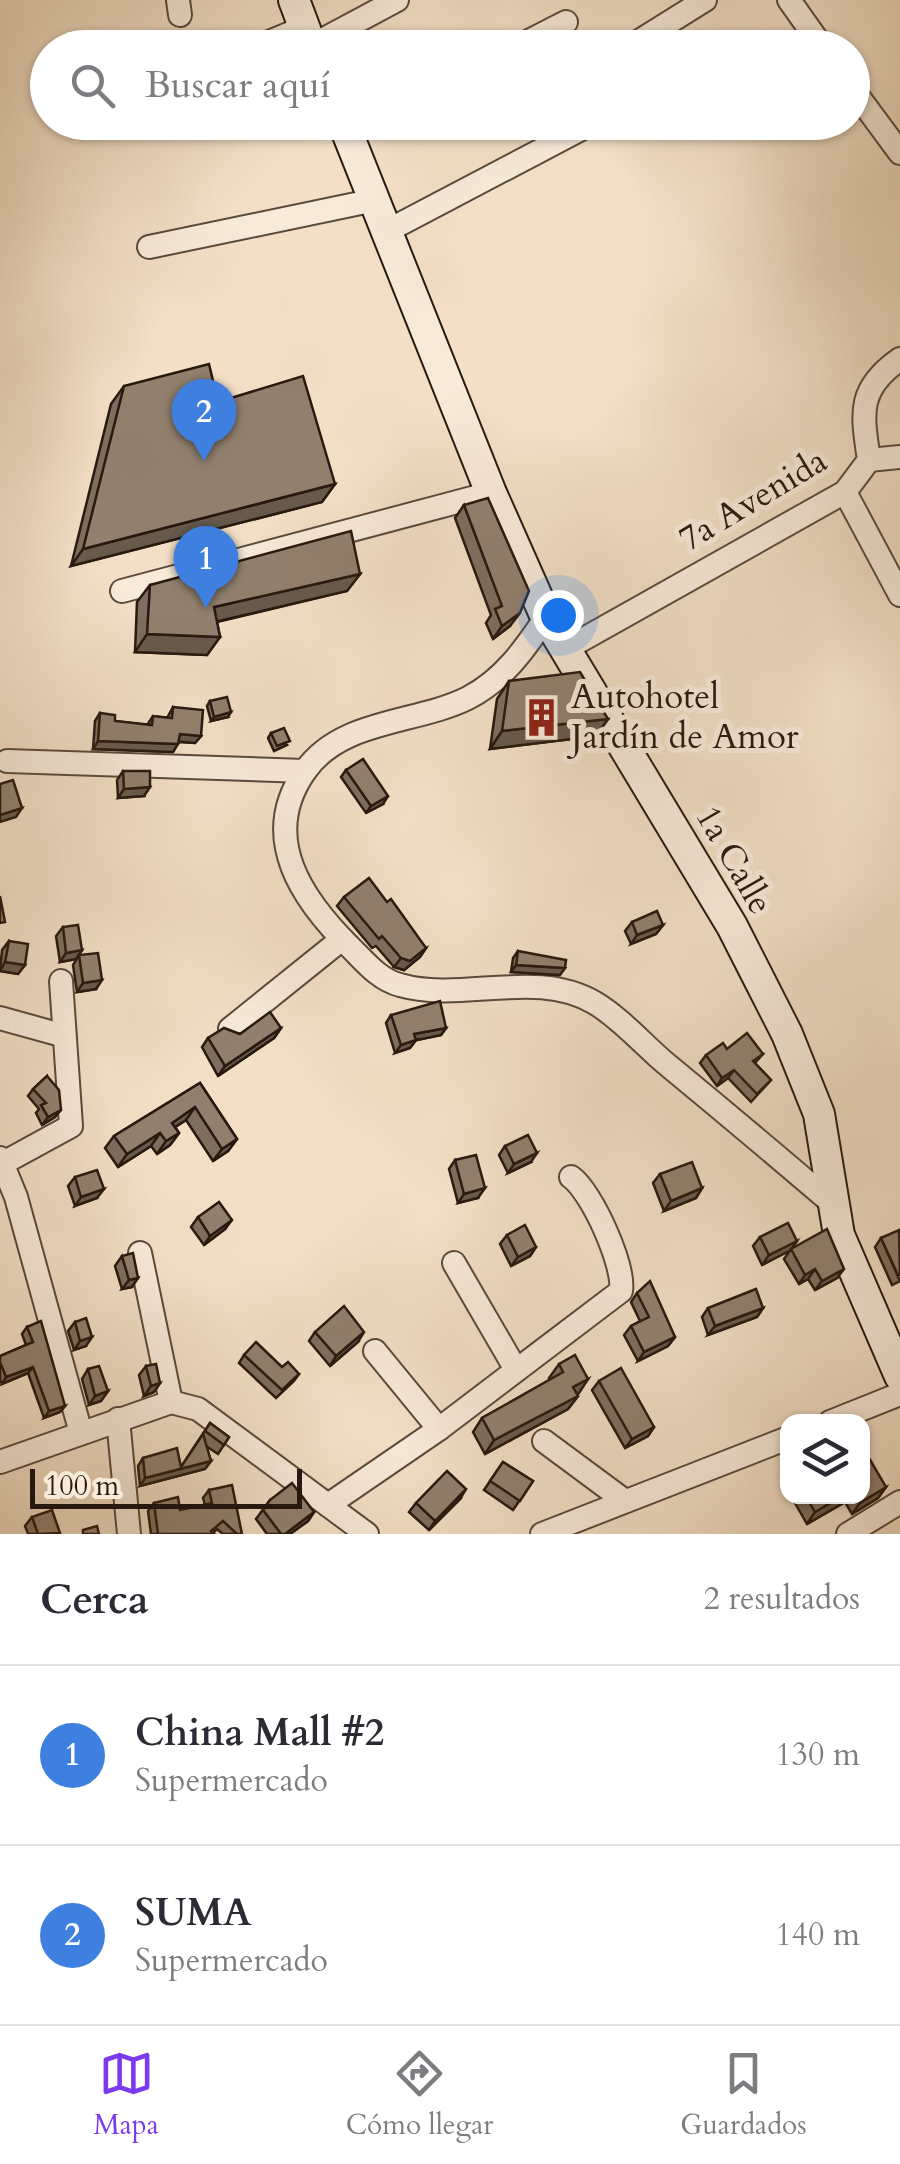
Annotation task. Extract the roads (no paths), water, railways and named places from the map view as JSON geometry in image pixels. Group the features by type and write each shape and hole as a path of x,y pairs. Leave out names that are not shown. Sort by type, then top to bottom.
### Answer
{"main road":[{"name":"1a Calle","path":"355,140 491,493 568,667 732,926 787,1034 819,1114 839,1235 900,1376"}],"street":[{"path":"306,30 397,0"},
{"path":"657,30 705,0"},
{"path":"789,0 810,30"},
{"path":"550,30 566,22"},
{"path":"870,113 900,154"},
{"path":"389,230 561,140"},
{"path":"149,247 375,200"},
{"name":"7a Avenida","path":"568,667 845,492 869,460 861,406 882,371 900,359"},
{"path":"869,460 900,457"},
{"path":"845,492 900,596"},
{"path":"122,592 491,493"},
{"path":"546,618 514,664 494,680 440,711 348,735 305,771 284,826 285,850 303,892 376,973 398,985 423,989 540,987 593,1002 833,1204"},
{"path":"494,680 527,682"},
{"path":"7,762 305,771"},
{"path":"230,1029 342,939"},
{"path":"61,980 61,1034 71,1126 2,1160 81,1433"},
{"path":"0,1018 61,1034"},
{"path":"328,1505 439,1429 621,1291 620,1274 589,1194 571,1178"},
{"path":"140,1253 171,1402"},
{"path":"454,1263 515,1368"},
{"path":"376,1351 439,1429"},
{"path":"850,1414 900,1394"},
{"path":"0,1462 171,1402 198,1408 367,1534"},
{"path":"118,1419 129,1534"},
{"path":"542,1534 780,1441"},
{"path":"544,1442 625,1502"},
{"path":"848,1534 900,1502"}],"place":[{"name":"SUMA","path":"204,461"},
{"name":"China Mall #2","path":"206,608"},
{"name":"Autohotel Jardín de Amor","path":"541,717"}]}
